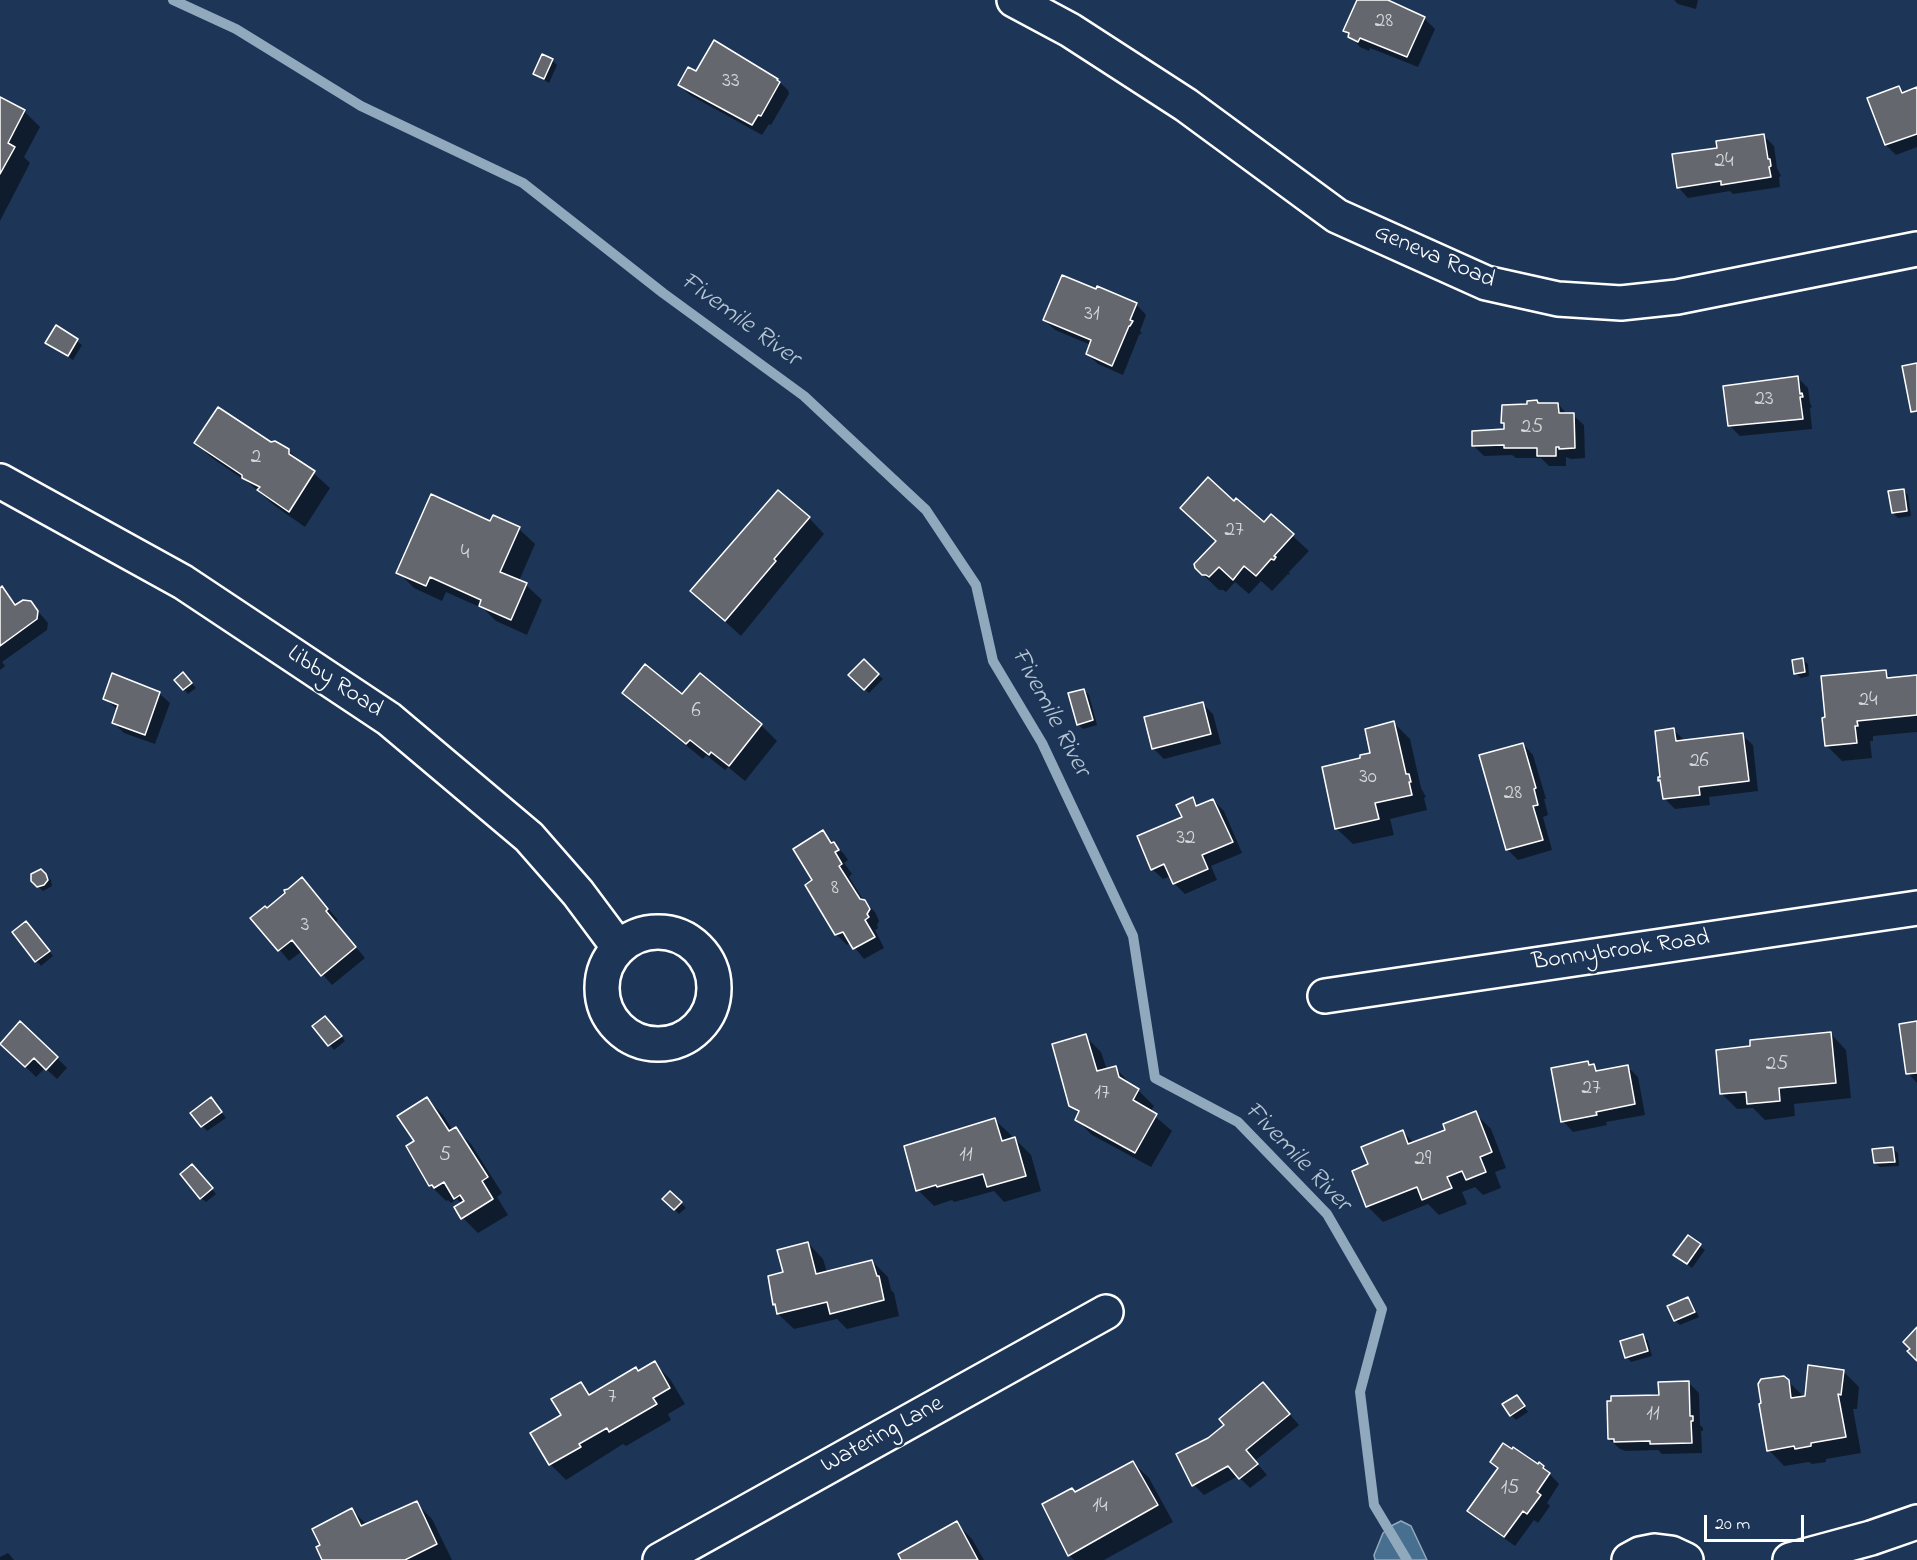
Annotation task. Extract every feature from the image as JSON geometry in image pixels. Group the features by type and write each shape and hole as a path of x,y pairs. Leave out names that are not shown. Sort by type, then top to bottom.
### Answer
{"street":[{"name":"Geneva Road","path":"1014,0 1070,30 1185,105 1337,216 1486,283 1558,299 1621,303 1677,297 1917,249"},
{"name":"Libby Road","path":"0,481 183,582 389,719 529,837 578,893 619,948"},
{"name":"Bonnybrook Road","path":"1325,996 1917,908"},
{"name":"Watering Lane","path":"660,1560 1106,1312"},
{"path":"1790,1560 1871,1538 1917,1522"},
{"path":"1629,1560 1640,1554 1655,1551 1671,1552 1686,1560"}],"water":[{"path":"1401,1521 1411,1526 1427,1560 1375,1560 1374,1555 1383,1533"}],"building":[{"path":"1357,0 1388,0 1425,17 1407,57 1360,38 1358,42 1348,37 1349,33 1343,31"},
{"path":"714,40 780,82 761,116 758,115 752,125 678,85 688,67 696,71"},
{"path":"542,54 553,59 544,79 533,74"},
{"path":"1899,86 1902,93 1917,87 1917,134 1885,145 1867,98"},
{"path":"0,97 25,110 8,143 15,147 0,174"},
{"path":"1764,134 1768,159 1770,159 1771,177 1721,185 1721,181 1677,188 1672,154 1717,148 1716,141"},
{"path":"1062,275 1096,289 1097,286 1137,303 1130,320 1133,321 1112,366 1086,354 1091,340 1043,320"},
{"path":"56,325 78,339 68,356 45,343"},
{"path":"1917,363 1917,411 1911,412 1902,366"},
{"path":"1798,376 1800,394 1802,393 1803,397 1800,397 1803,419 1728,426 1723,386"},
{"path":"1537,400 1538,403 1558,403 1559,413 1574,413 1575,448 1559,449 1556,447 1556,456 1537,456 1537,448 1504,448 1504,445 1472,446 1472,431 1504,429 1504,423 1501,423 1502,405 1527,404 1527,401"},
{"path":"218,407 271,442 275,441 289,449 289,454 315,471 289,512 257,490 260,487 242,478 242,475 194,443"},
{"path":"1208,477 1234,501 1236,498 1264,522 1271,514 1294,534 1274,556 1276,557 1274,560 1271,559 1256,576 1244,566 1233,580 1219,567 1209,577 1202,575 1195,568 1194,564 1216,541 1180,508"},
{"path":"1904,489 1907,511 1892,513 1888,491"},
{"path":"778,490 810,517 725,621 690,591"},
{"path":"431,494 490,521 493,515 520,527 500,572 527,583 511,620 479,606 481,600 430,577 426,586 396,573"},
{"path":"2,586 15,605 23,600 31,601 38,611 37,619 0,646 0,588"},
{"path":"1803,658 1805,672 1794,674 1792,660"},
{"path":"864,659 879,674 864,690 848,675"},
{"path":"645,664 682,694 700,673 762,724 729,766 711,752 709,755 690,740 686,744 622,693"},
{"path":"1886,670 1887,678 1917,675 1917,715 1857,721 1858,726 1855,726 1857,743 1825,746 1821,676"},
{"path":"183,672 192,683 183,690 174,680"},
{"path":"112,673 160,692 145,735 112,723 118,705 103,699"},
{"path":"1084,689 1093,720 1077,725 1068,693"},
{"path":"1203,702 1211,734 1152,749 1144,717"},
{"path":"1394,721 1406,774 1409,774 1411,782 1409,782 1412,795 1375,803 1379,819 1335,829 1322,767 1360,758 1360,755 1370,753 1365,729"},
{"path":"1674,728 1676,741 1743,733 1749,781 1699,787 1700,795 1663,799 1660,780 1658,781 1660,777 1655,731"},
{"path":"1523,743 1536,788 1534,789 1538,805 1533,806 1543,840 1506,850 1479,755"},
{"path":"1193,797 1196,806 1213,799 1233,842 1202,855 1208,869 1173,884 1164,864 1151,870 1137,836 1182,817 1176,805"},
{"path":"823,830 831,843 834,842 839,850 835,852 842,864 839,866 860,899 865,900 870,909 867,914 869,917 865,920 875,937 853,949 843,932 835,935 805,885 812,880 793,849"},
{"path":"41,869 48,880 44,885 37,887 31,881 31,874"},
{"path":"302,877 356,947 321,976 292,940 278,951 250,918 265,906 267,908 285,893 284,890"},
{"path":"26,921 50,951 35,962 12,932"},
{"path":"325,1016 342,1036 328,1046 312,1026"},
{"path":"20,1021 58,1057 46,1070 34,1058 25,1067 0,1044"},
{"path":"1917,1021 1917,1073 1906,1074 1899,1024"},
{"path":"1831,1032 1836,1083 1779,1088 1780,1101 1747,1104 1746,1092 1720,1094 1716,1050 1750,1046 1750,1040"},
{"path":"1086,1034 1097,1071 1116,1066 1119,1077 1139,1089 1133,1100 1157,1114 1135,1153 1075,1120 1079,1111 1069,1106 1052,1044"},
{"path":"1588,1061 1589,1065 1594,1064 1596,1071 1628,1065 1635,1104 1561,1122 1551,1068"},
{"path":"211,1097 222,1112 201,1127 190,1113"},
{"path":"427,1097 449,1131 456,1127 488,1177 482,1181 493,1199 461,1219 454,1207 464,1201 460,1195 454,1199 444,1182 434,1188 432,1185 429,1186 406,1146 414,1141 397,1116"},
{"path":"1476,1111 1492,1152 1480,1157 1486,1172 1466,1180 1462,1171 1447,1177 1452,1188 1422,1200 1417,1187 1366,1207 1352,1171 1368,1164 1361,1147 1403,1130 1408,1144 1445,1130 1443,1124"},
{"path":"995,1118 1002,1141 1015,1137 1026,1176 987,1187 983,1174 916,1191 904,1146"},
{"path":"1893,1147 1895,1162 1874,1163 1872,1149"},
{"path":"192,1164 213,1188 200,1199 180,1174"},
{"path":"670,1191 682,1202 674,1210 662,1199"},
{"path":"1688,1235 1701,1244 1687,1264 1673,1255"},
{"path":"808,1242 816,1274 872,1260 877,1276 879,1276 884,1300 830,1314 827,1302 777,1314 775,1304 773,1305 768,1276 783,1272 777,1250"},
{"path":"1688,1297 1695,1312 1674,1321 1667,1306"},
{"path":"1917,1327 1917,1361 1907,1351 1910,1349 1903,1342"},
{"path":"1643,1334 1648,1351 1625,1358 1620,1341"},
{"path":"655,1361 670,1388 653,1398 657,1404 609,1432 607,1428 579,1444 581,1447 549,1465 530,1433 561,1415 551,1399 581,1382 589,1395 636,1367 638,1371"},
{"path":"1808,1365 1844,1370 1841,1395 1838,1394 1846,1437 1811,1443 1811,1446 1795,1449 1794,1446 1767,1451 1758,1384 1761,1379 1784,1376 1789,1380 1791,1398 1805,1396"},
{"path":"1689,1381 1690,1416 1693,1416 1693,1421 1691,1421 1692,1443 1650,1444 1650,1441 1614,1442 1614,1439 1608,1439 1607,1401 1611,1401 1611,1396 1659,1395 1658,1382"},
{"path":"1263,1382 1290,1414 1246,1450 1258,1464 1239,1479 1228,1466 1192,1486 1176,1454 1208,1438 1224,1425 1219,1419"},
{"path":"1517,1395 1525,1406 1510,1416 1502,1404"},
{"path":"1503,1443 1538,1464 1539,1462 1550,1473 1537,1492 1541,1495 1527,1514 1523,1511 1504,1537 1467,1511 1498,1468 1490,1462"},
{"path":"1133,1461 1158,1505 1068,1556 1042,1504 1072,1488 1075,1492"},
{"path":"417,1501 437,1544 405,1560 322,1560 316,1547 320,1545 312,1529 352,1508 361,1526"},
{"path":"957,1521 978,1560 901,1560 898,1554"}],"waterway":[{"name":"Fivemile River","path":"173,0 236,29 361,106 523,183 663,293 804,396 926,510 976,585 993,661 1042,743 1133,936 1155,1078 1238,1122 1327,1214 1382,1309 1360,1392 1374,1505 1407,1560"}]}
